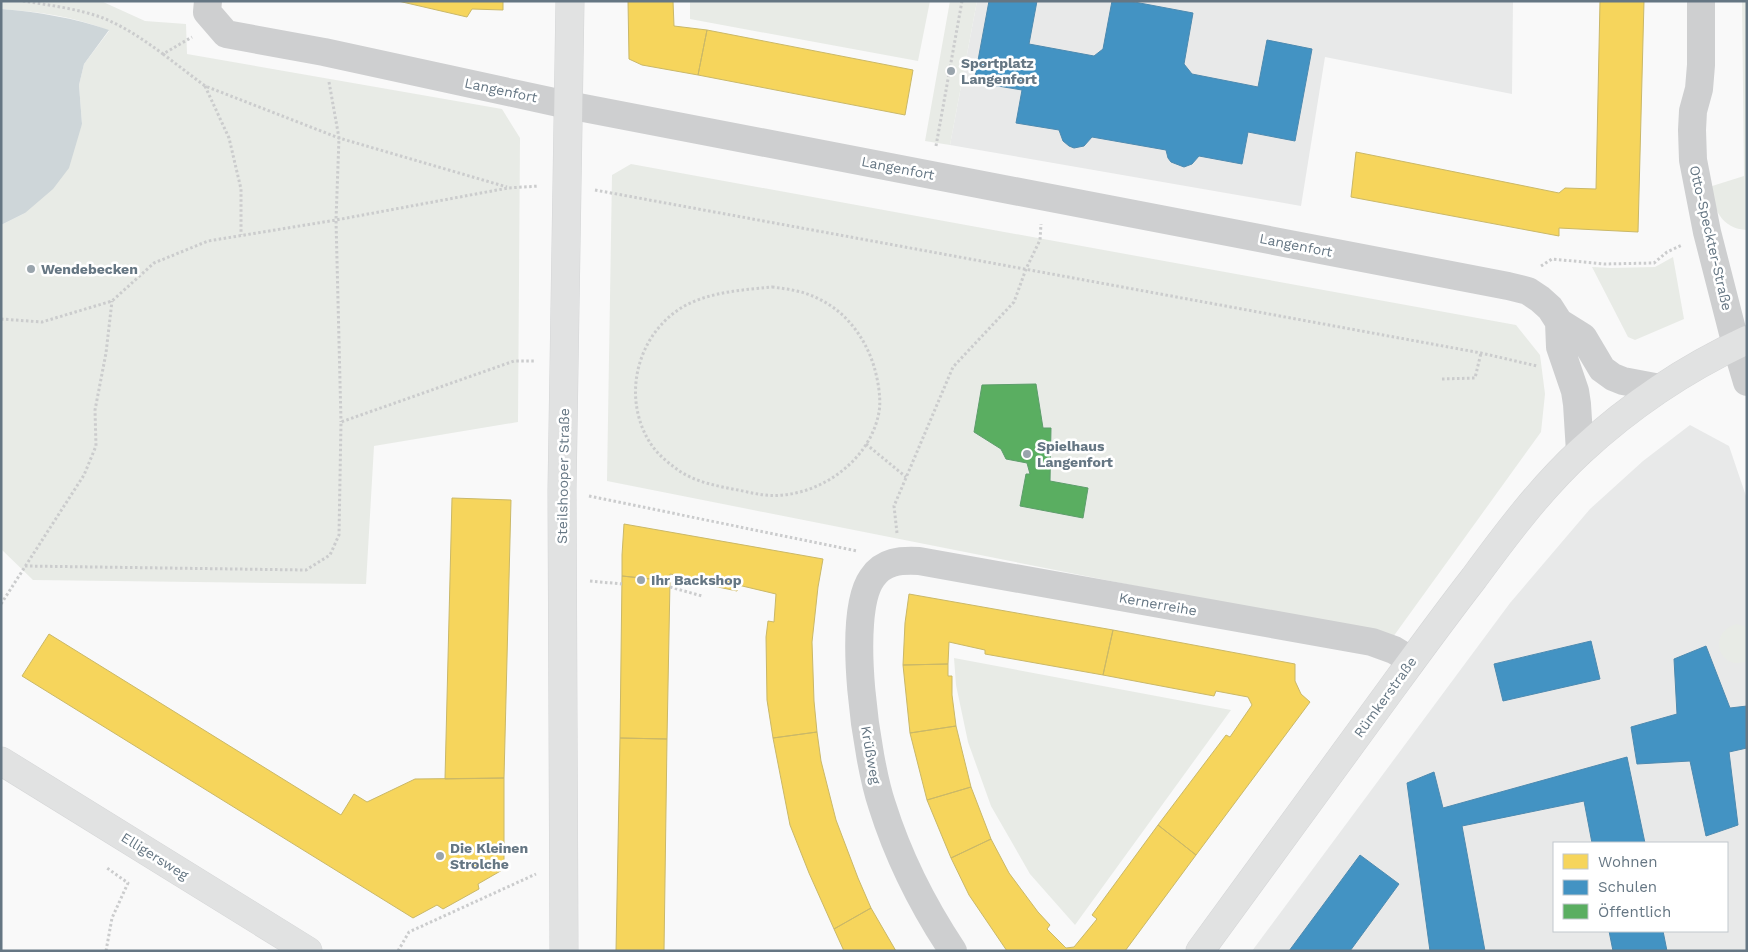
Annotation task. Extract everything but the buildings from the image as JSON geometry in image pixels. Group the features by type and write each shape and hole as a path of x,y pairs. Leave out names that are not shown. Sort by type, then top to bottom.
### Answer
{"street":[{"name":"Steilshooper Straße","path":"564,951 562,490 570,1"},
{"name":"Otto-Speckter-Straße","path":"1701,1 1701,65 1692,130 1693,160 1707,232 1741,342 1747,382"},
{"name":"Langenfort","path":"217,20 324,52 568,105 1528,291 1550,308 1559,322 1583,337 1602,369 1623,381 1660,388"},
{"path":"1559,322 1560,347 1575,391 1580,452"},
{"path":"1580,452 1622,416 1660,388 1692,368 1741,342"},
{"name":"Rümkerstraße","path":"1200,951 1412,660 1505,536 1536,499 1580,452"},
{"name":"Kernerreihe","path":"901,560 919,561 1372,642 1394,650 1412,660"},
{"name":"Krüßweg","path":"901,560 880,568 871,578 863,602 860,652 868,744 874,780 894,838 932,919 953,951"},
{"name":"Elligersweg","path":"1,761 308,951"}],"path":[{"path":"1,319 42,322 112,301 154,263 208,241 336,220 508,188 340,138 206,86 136,35 102,18 52,5 23,1"},
{"path":"931,174 962,1"},
{"path":"162,54 217,20"},
{"path":"25,566 306,570 330,555 340,535 341,422 336,220 340,138 324,52"},
{"path":"206,86 229,138 241,189 241,235"},
{"path":"568,185 1481,353 1542,367"},
{"path":"562,490 901,560 894,506 953,367 1014,302 1026,269 1040,240 1043,196"},
{"path":"1508,286 1552,259 1604,264 1654,263 1667,252 1707,232"},
{"path":"772,287 799,291 819,299 838,311 853,326 865,344 877,374 880,410 866,444 847,467 818,486 784,495 764,496 711,484 686,475 664,459 649,441 639,420 635,396 636,372 643,351 655,331 667,318 698,300 721,294 772,287"},
{"path":"1,604 84,475 96,446 95,410 106,353 112,301"},
{"path":"1442,379 1475,378 1481,353"},
{"path":"341,422 514,361 564,361"},
{"path":"866,444 906,477"},
{"path":"670,587 702,596"},
{"path":"398,951 409,932 564,861"},
{"path":"106,951 112,918 128,883 107,868"}],"shaded area":[{"path":"1,1 101,1 145,21 186,24 187,54 502,109 520,138 518,422 374,446 366,584 33,580 1,549 1,225 25,213 82,124 79,85 84,64 109,31 70,18 1,9"},
{"path":"690,1 930,1 918,61 690,19"},
{"name":"Sportplatz Langenfort","path":"950,1 977,1 950,145 925,141"},
{"path":"977,1 1513,1 1512,94 1325,57 1301,206 950,145"},
{"path":"1742,1 1747,1 1747,230 1731,226 1720,216 1716,210 1709,187 1744,176"},
{"path":"1,9 56,16 109,30 84,64 79,85 82,124 69,168 53,189 25,213 1,225"},
{"path":"631,164 1516,325 1540,355 1545,394 1541,432 1393,637 607,481 612,175"},
{"path":"1673,257 1684,319 1635,340 1628,337 1592,267 1655,267"},
{"path":"1690,425 1729,446 1747,499 1747,951 1252,951 1510,603 1590,509 1643,461"},
{"path":"1736,624 1747,627 1747,661 1738,663 1724,657 1719,643 1721,636 1727,629"},
{"path":"954,658 1231,710 1075,925 1030,874 991,806 968,742 956,685"}],"place":[{"name":"Sportplatz Langenfort","path":"951,71"},
{"name":"Wendebecken","path":"31,269"},
{"name":"Spielhaus Langenfort","path":"1027,454"},
{"name":"Ihr Backshop","path":"641,580"},
{"name":"Die Kleinen Strolche","path":"440,856"}]}
